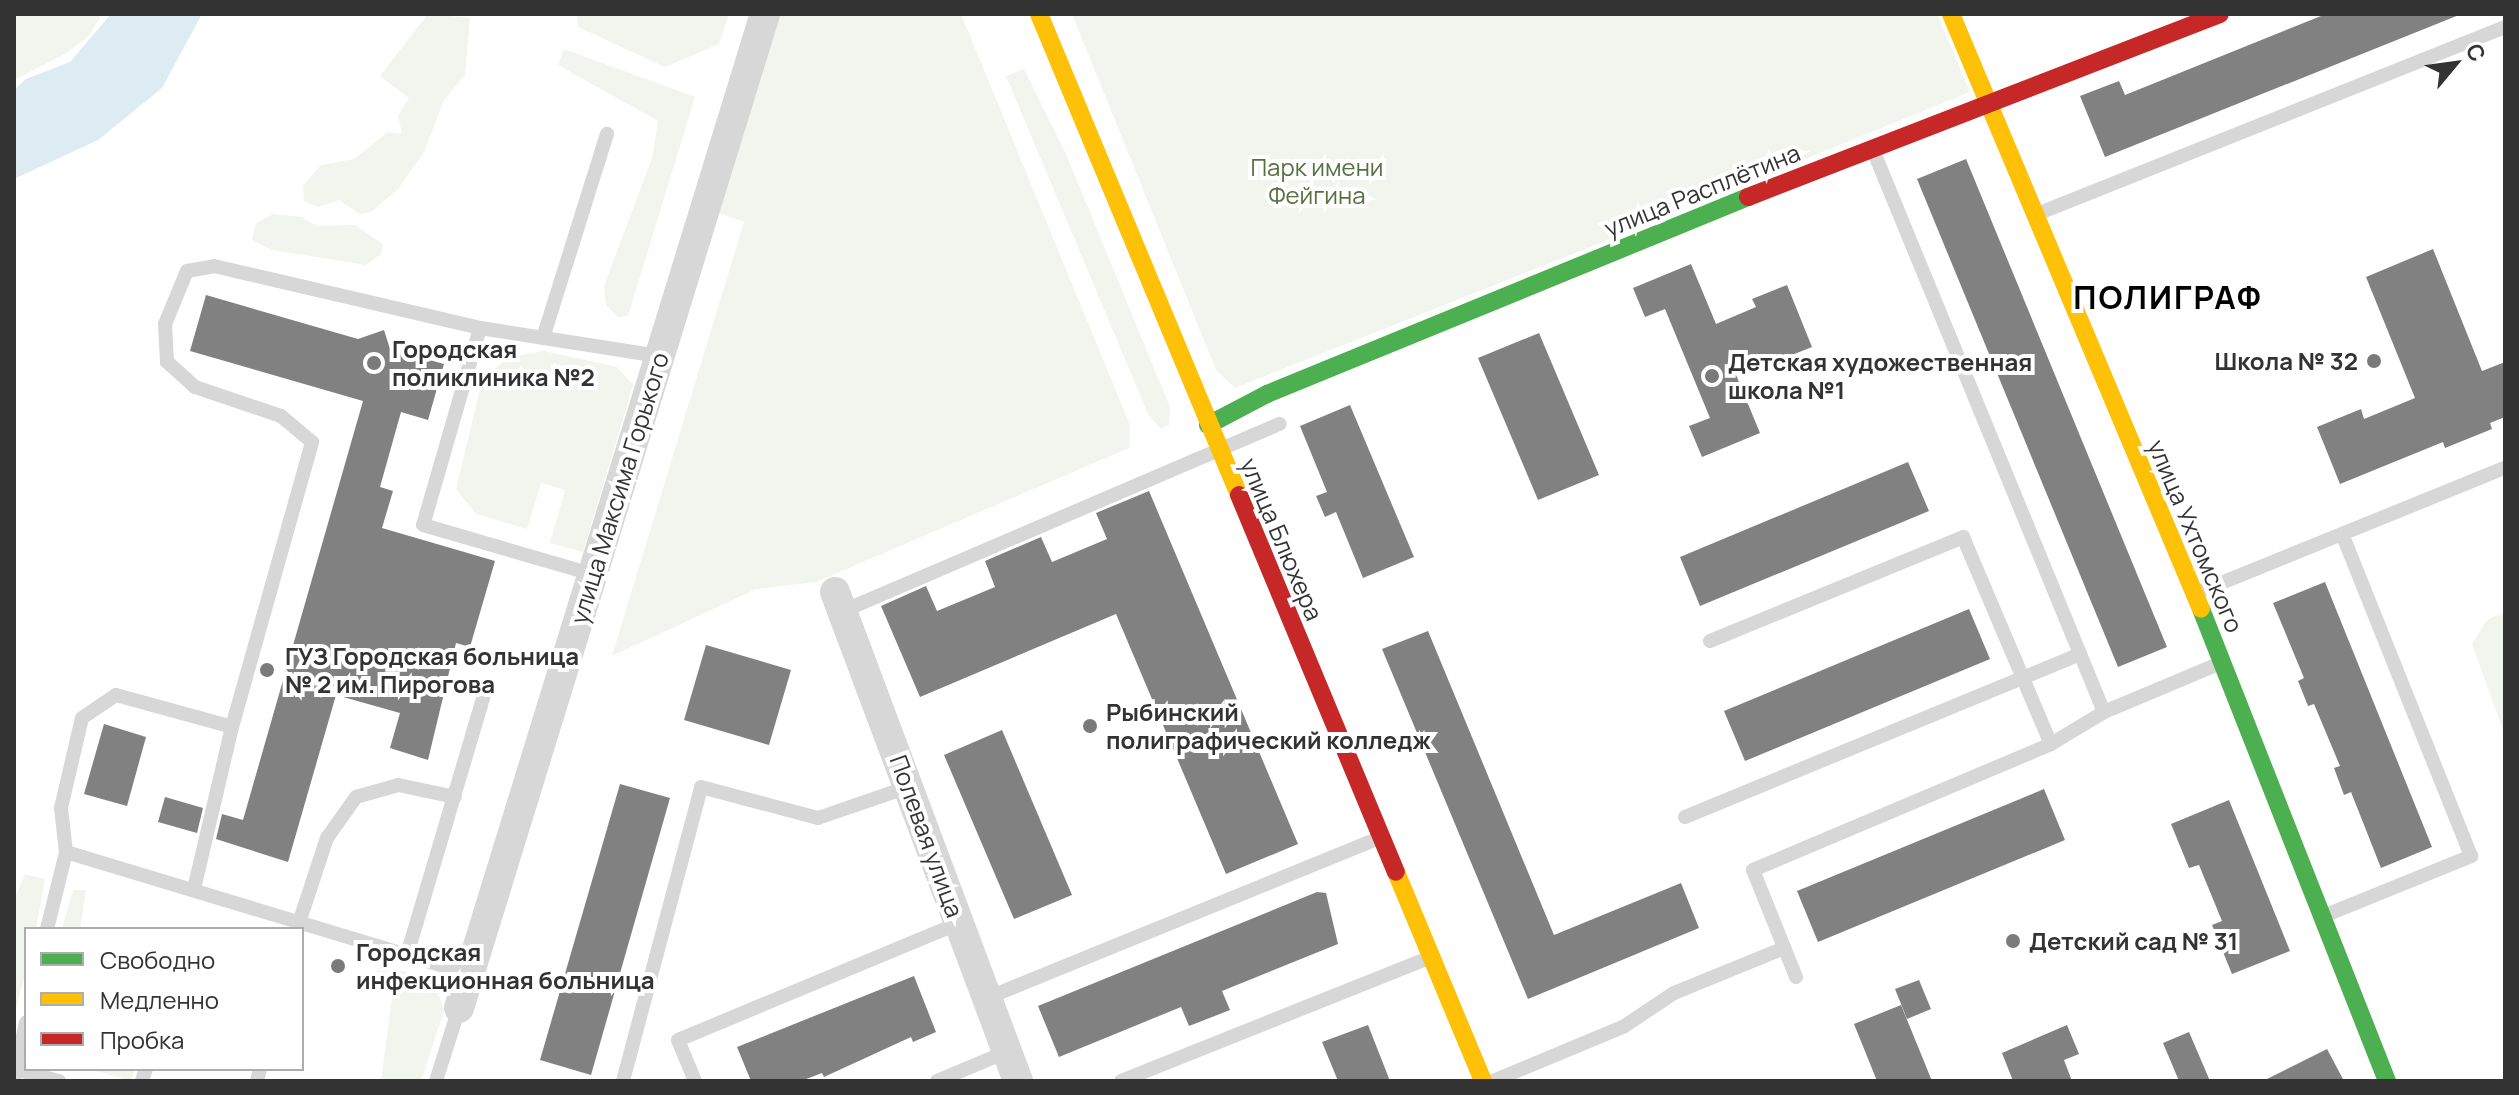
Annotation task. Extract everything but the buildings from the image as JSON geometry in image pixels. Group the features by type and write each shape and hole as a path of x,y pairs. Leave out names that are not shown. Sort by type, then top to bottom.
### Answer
{"street":[{"name":"улица Максима Горького","path":"459,1008 765,14"},
{"name":"улица Блюхера","path":"1039,14 1483,1081"},
{"name":"улица Ухтомского","path":"1951,14 2195,594 2387,1081"},
{"name":"улица Расплётина","path":"1208,425 1267,394 1872,146 2220,14"},
{"name":"Полевая улица","path":"839,601 1018,1081"}],"lane":[{"path":"2035,215 2505,27"},
{"path":"543,338 607,134"},
{"path":"1872,146 2104,712"},
{"path":"194,889 232,727 312,442 281,416 195,387 167,362 165,324 178,283 187,271 214,266 480,328 659,356"},
{"path":"480,328 423,525 592,574"},
{"path":"839,601 1280,424"},
{"path":"2195,594 2505,468"},
{"path":"2320,917 2471,856 2342,534"},
{"path":"1710,641 1963,537 2051,744"},
{"path":"1685,817 2080,654"},
{"path":"1796,977 1753,870 2051,744 2104,712 2222,663"},
{"path":"407,955 485,692"},
{"path":"47,927 66,852 61,808 82,718 116,695 232,727"},
{"path":"66,852 194,889 298,926 327,838 356,797 398,785 455,797"},
{"path":"623,1081 701,787 818,818 908,787"},
{"path":"987,998 1381,837"},
{"path":"695,1081 678,1040 959,923"},
{"path":"304,928 470,974"},
{"path":"1493,1081 1623,1027 1674,993 1784,948"},
{"path":"1121,1081 1432,957"},
{"path":"436,1081 459,1008"},
{"path":"24,1031 15,1074 59,1081"},
{"path":"937,1081 1006,1052"}],"green space":[{"path":"14,14 102,14 89,36 65,54 14,80"},
{"path":"428,14 470,18 465,75 444,100 424,152 398,189 371,212 360,214 339,200 319,207 304,201 303,186 321,165 354,159 388,132 402,134 398,116 409,98 380,76"},
{"path":"577,14 729,14 719,44 665,67 578,27"},
{"path":"777,14 961,14 1130,425 1129,448 816,582 756,589 612,656 744,222 719,213"},
{"name":"Парк имени Фейгина","path":"1072,14 1937,14 1970,92 1795,163 1770,158 1625,218 1608,240 1235,388 1216,370"},
{"path":"564,49 695,97 628,316 618,317 606,305 604,286 652,158 658,121 558,65"},
{"path":"1024,69 1066,154 1170,407 1169,425 1161,429 1148,414 1006,76"},
{"path":"273,214 302,217 317,226 355,225 383,244 381,254 366,265 272,250 252,240 256,223"},
{"path":"544,351 617,367 633,385 583,552 550,543 565,490 541,483 527,529 476,514 456,489 482,381 507,358"},
{"path":"2505,612 2505,736 2472,644 2487,620"},
{"path":"25,874 45,879 36,927 24,927 24,978 14,1016 14,901"},
{"path":"73,890 86,890 80,927 63,927"},
{"path":"381,965 434,980 444,1011 421,1081 381,1081 392,997 372,978"},
{"path":"97,1071 134,1071 130,1081"}],"shaded area":[{"path":"111,14 202,14 162,88 98,140 14,179 14,90 26,79 70,62"}],"traffic: fast":[{"path":"1208,425 1267,394 1748,197"},
{"path":"2201,609 2387,1081"}],"traffic: slow":[{"path":"1039,14 1239,495"},
{"path":"1951,14 2201,609"},
{"path":"1396,872 1483,1081"}],"traffic: jam":[{"path":"1748,197 2220,14"},
{"path":"1239,495 1396,872"}],"place":[{"name":"Школа № 32","path":"2374,361"},
{"name":"Городская поликлиника №2","path":"374,363"},
{"name":"Детская художественная школа №1","path":"1712,376"},
{"name":"ГУЗ Городская больница № 2 им. Пирогова","path":"267,670"},
{"name":"Рыбинский полиграфический колледж","path":"1090,726"},
{"name":"Детский сад № 31","path":"2013,941"},
{"name":"Городская инфекционная больница","path":"338,966"}],"district":[{"name":"ПОЛИГРАФ","path":"2168,297"}]}
